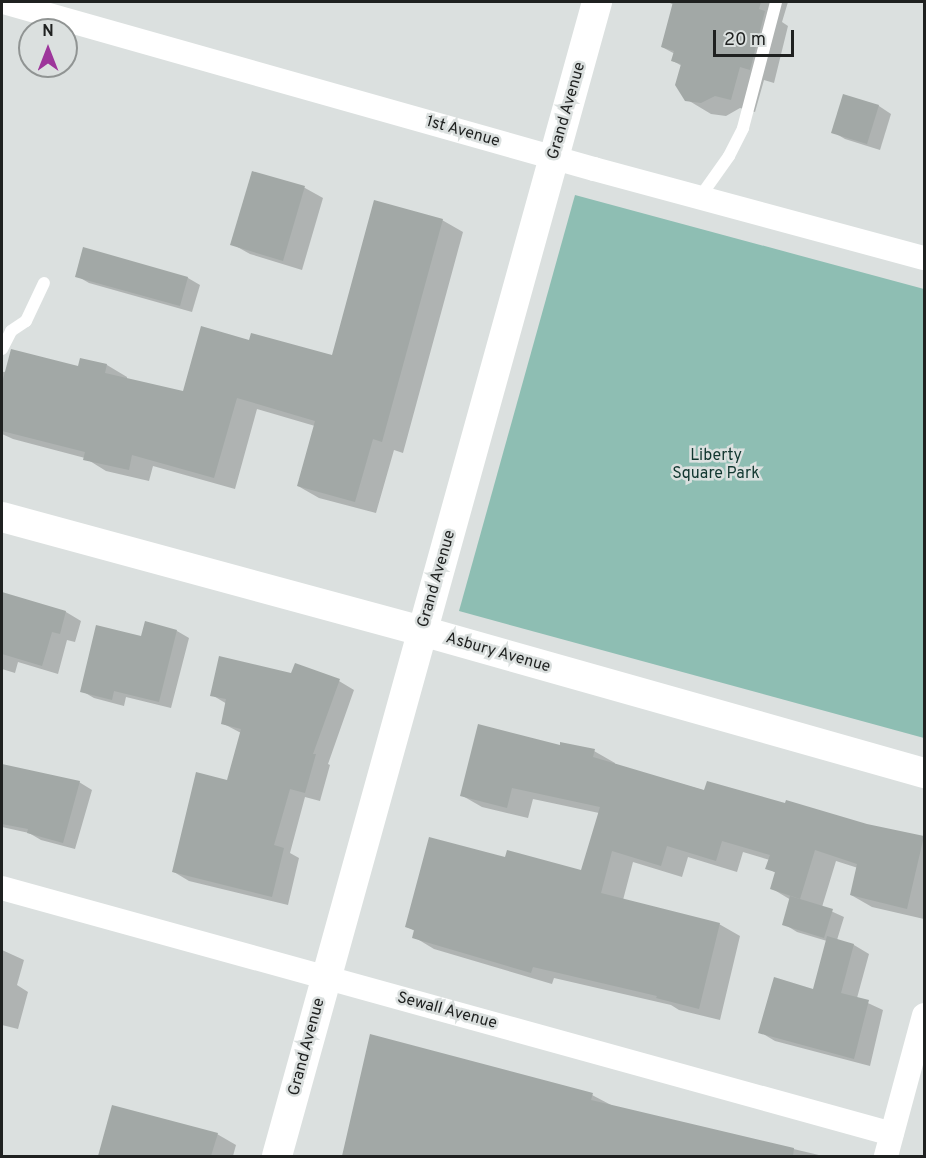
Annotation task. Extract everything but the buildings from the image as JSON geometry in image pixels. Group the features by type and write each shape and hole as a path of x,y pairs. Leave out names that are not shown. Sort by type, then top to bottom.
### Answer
{"street":[{"name":"1st Avenue","path":"3,2 554,158 924,258"},
{"name":"Grand Avenue","path":"277,1156 597,2"},
{"name":"Asbury Avenue","path":"2,518 422,631 924,773"},
{"name":"Sewall Avenue","path":"2,888 327,977 889,1145"},
{"path":"889,1145 924,1015"}],"lane":[{"path":"699,197 729,156 743,128 776,2"},
{"path":"2,350 10,331 26,321 44,283"}],"green space":[{"name":"Liberty Square Park","path":"575,195 924,289 924,738 459,611"}]}
